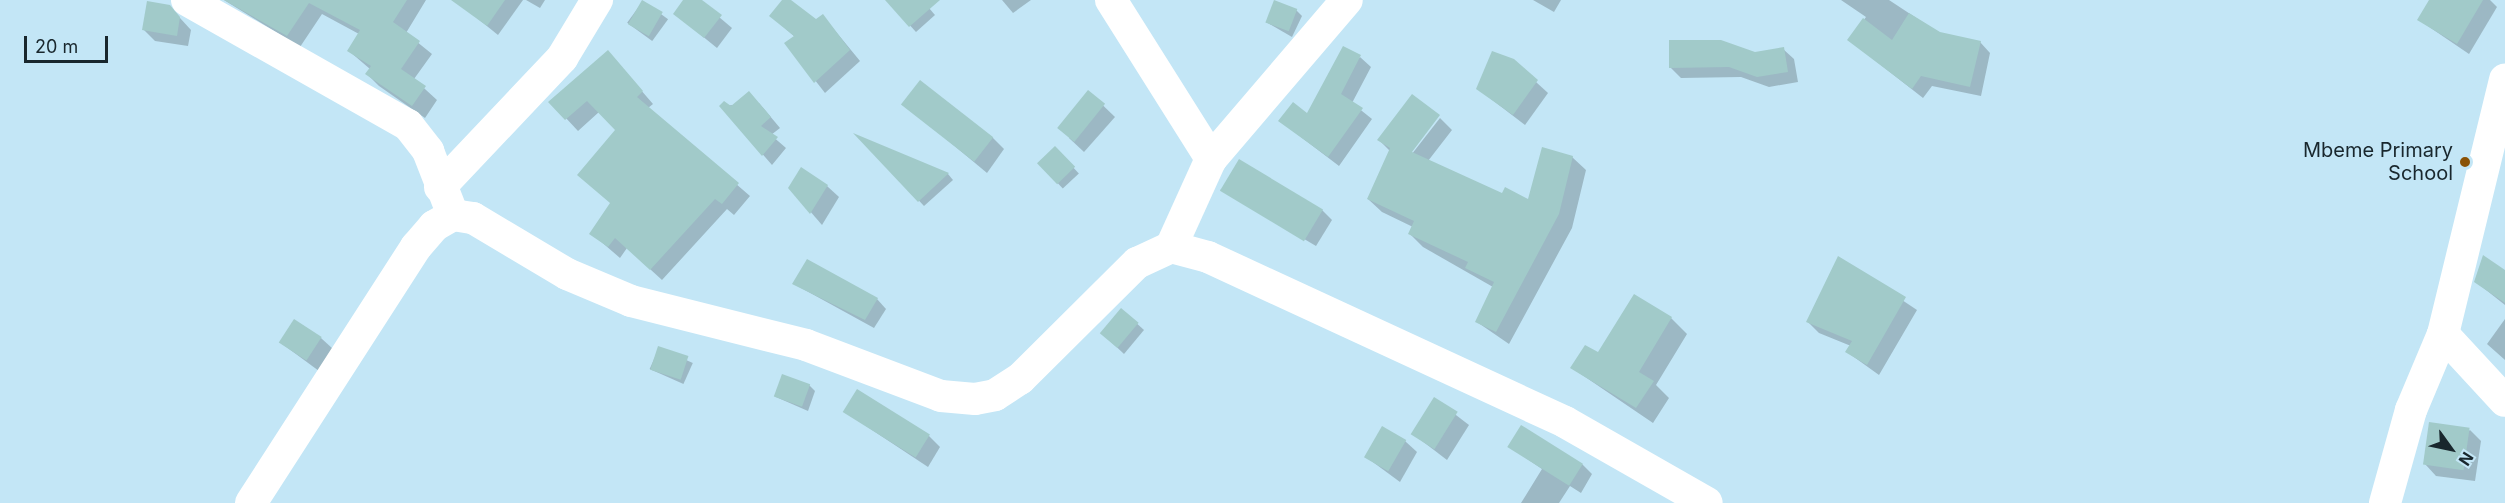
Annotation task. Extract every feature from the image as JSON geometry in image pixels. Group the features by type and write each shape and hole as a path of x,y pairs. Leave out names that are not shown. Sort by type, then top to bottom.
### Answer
{"street":[{"path":"187,0 408,125 428,151 440,187 453,215"},
{"path":"440,187 562,58 597,0"},
{"path":"1111,0 1211,159"},
{"path":"1171,247 1211,159 1347,0"},
{"path":"2385,503 2408,420 2443,334 2505,80"},
{"path":"251,503 416,248 434,226 453,215 473,218 567,274 631,301 806,345 940,396 975,399 995,395 1020,379 1137,263 1171,247 1208,257 1565,422 1707,503"},
{"path":"2443,334 2505,401"}],"building":[{"path":"224,0 407,0 393,22 420,41 401,69 426,86 412,106 365,74 371,66 347,51 360,30 309,3 287,36"},
{"path":"451,0 505,0 487,26"},
{"path":"642,0 663,12 649,36 628,24"},
{"path":"683,0 702,0 722,15 704,38 673,14"},
{"path":"782,0 791,0 816,19 823,14 850,50 814,83 784,43 794,36 769,16"},
{"path":"885,0 940,0 909,27"},
{"path":"1274,0 1297,9 1289,31 1265,22"},
{"path":"2429,0 2483,0 2457,44 2417,20"},
{"path":"147,1 170,5 180,17 177,36 142,30"},
{"path":"1909,13 1940,32 1981,41 1970,87 1921,76 1912,89 1847,40 1863,18 1892,40"},
{"path":"1669,40 1721,40 1755,52 1784,47 1788,72 1757,77 1729,67 1669,68"},
{"path":"1343,46 1361,55 1341,94 1363,108 1328,157 1278,121 1293,102 1307,113"},
{"path":"608,50 643,91 637,97 739,183 722,204 715,199 650,270 615,238 608,247 589,234 610,203 577,175 615,130 587,101 565,120 548,102"},
{"path":"1492,51 1514,59 1538,80 1513,115 1476,89"},
{"path":"920,80 993,137 974,162 901,104"},
{"path":"1088,90 1105,104 1074,142 1057,128"},
{"path":"749,91 771,117 761,126 778,137 762,156 719,106 724,101 731,106"},
{"path":"1412,94 1440,115 1412,152 1502,193 1505,187 1528,199 1542,147 1573,156 1559,214 1496,332 1475,322 1494,282 1465,268 1468,262 1408,234 1414,221 1367,199 1390,148 1377,140"},
{"path":"853,133 949,173 918,202"},
{"path":"1055,146 1075,167 1057,184 1037,163"},
{"path":"1239,159 1323,209 1304,241 1220,191"},
{"path":"801,167 828,185 810,214 788,188"},
{"path":"2483,255 2505,270 2505,303 2474,282"},
{"path":"1838,256 1906,297 1867,365 1845,352 1852,341 1806,322"},
{"path":"807,259 878,298 865,320 792,284"},
{"path":"1634,294 1672,317 1639,372 1654,381 1636,408 1570,368 1585,345 1598,352"},
{"path":"1121,308 1139,323 1117,348 1100,333"},
{"path":"294,319 322,337 306,360 279,342"},
{"path":"658,346 688,356 681,380 650,370"},
{"path":"782,374 810,384 802,407 774,397"},
{"path":"857,389 930,435 916,457 843,412"},
{"path":"1434,397 1458,412 1434,449 1411,434"},
{"path":"2429,422 2470,428 2464,470 2423,465"},
{"path":"1521,425 1583,464 1569,486 1507,447"},
{"path":"1382,426 1406,440 1388,471 1364,457"}],"place":[{"name":"Mbeme Primary School","path":"2465,162"}]}
